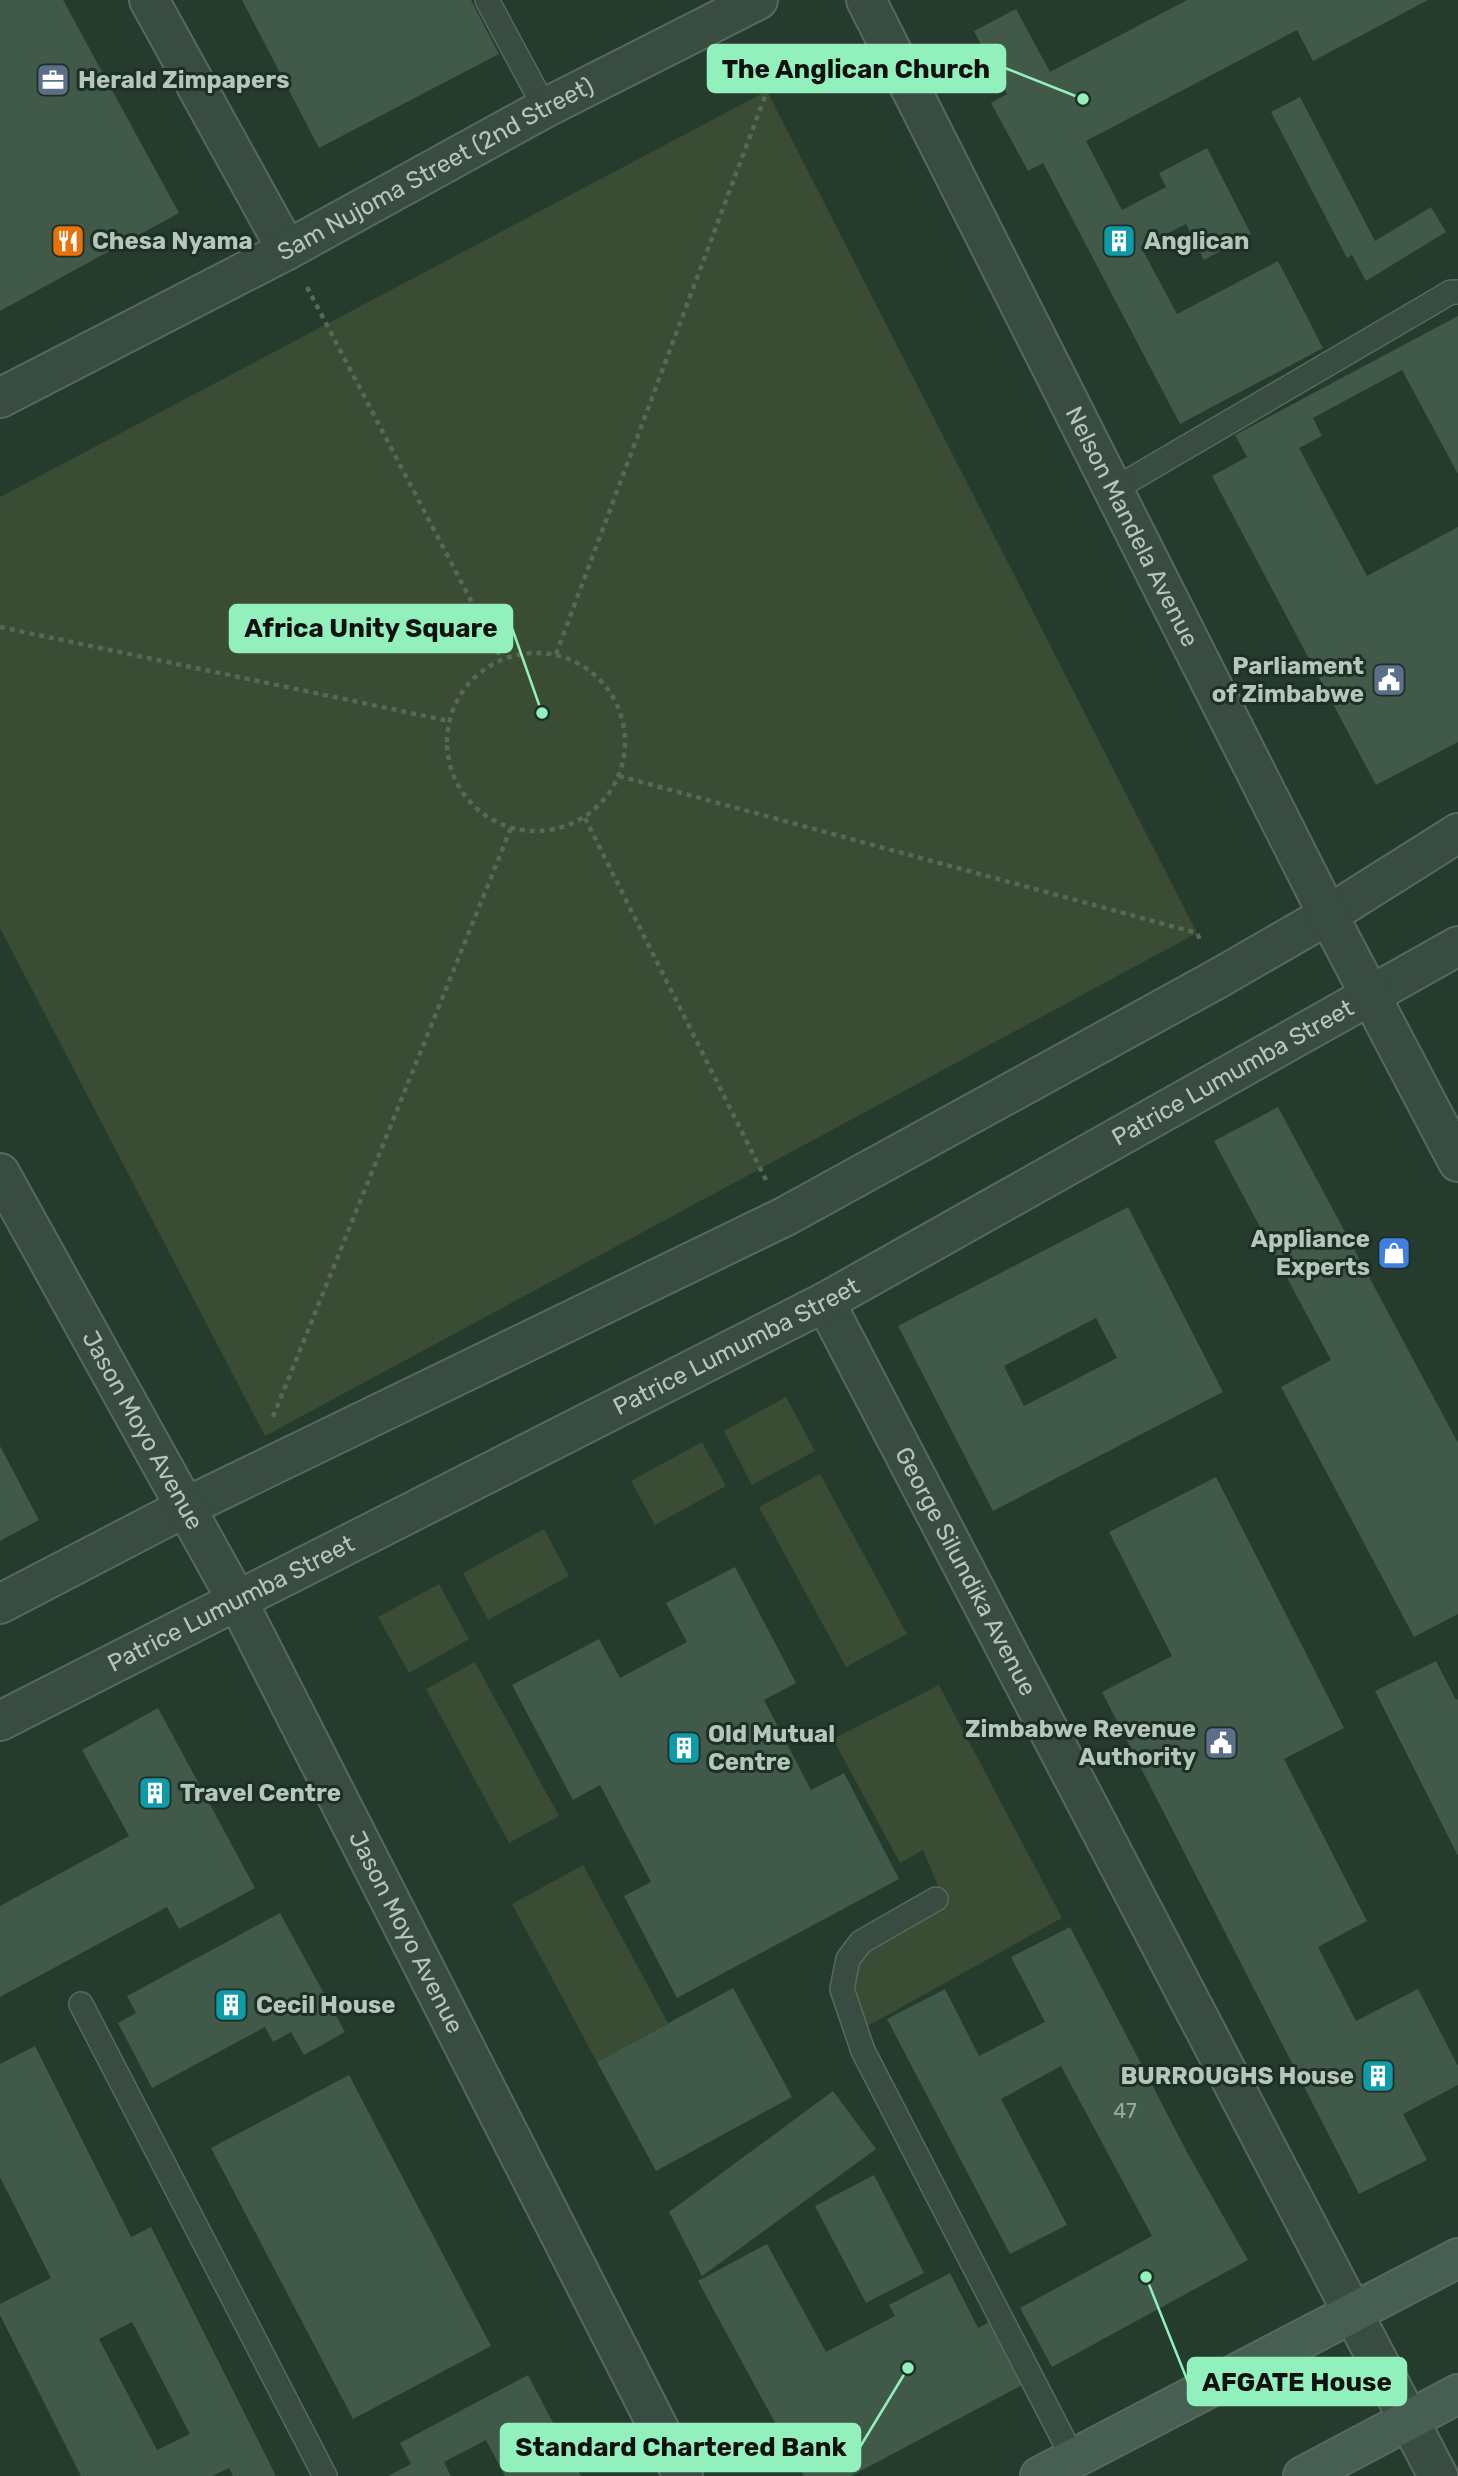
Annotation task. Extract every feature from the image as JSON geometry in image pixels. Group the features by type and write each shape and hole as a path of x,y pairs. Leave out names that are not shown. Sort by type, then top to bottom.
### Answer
{"main road":[{"path":"1040,2476 1458,2258"},
{"path":"1303,2476 1458,2394"}],"street":[{"path":"149,0 287,250"},
{"name":"Nelson Mandela Avenue","path":"866,0 1328,915 1458,1162"},
{"name":"Sam Nujoma Street (2nd Street)","path":"0,398 287,250 545,108 743,7"},
{"path":"0,1604 186,1507 784,1217 1217,979 1328,915 1458,833"},
{"name":"Patrice Lumumba Street","path":"0,1721 825,1302 1458,946"},
{"name":"Jason Moyo Avenue","path":"0,1173 238,1602 683,2476"},
{"name":"George Silundika Avenue","path":"825,1302 1438,2476"}],"lane":[{"path":"487,0 545,108"},
{"path":"1113,490 1451,292 1458,292"},
{"path":"936,1899 861,1942 848,1959 842,1989 863,2051 1073,2458"},
{"path":"81,2004 325,2476"}],"path":[{"path":"556,654 767,91 743,7"},
{"path":"287,250 501,658"},
{"path":"0,627 449,720"},
{"path":"532,651 556,654 591,671 618,705 626,741 619,776 604,802 585,818 563,828 539,832 511,828 485,816 461,792 447,757 449,720 460,694 475,675 501,658 532,651"},
{"path":"619,776 1197,933 1217,979"},
{"path":"585,818 784,1217"},
{"path":"279,1462 265,1436 511,828"}],"green space":[{"path":"767,91 1197,933 265,1436 0,928 0,497"},
{"path":"786,1397 815,1451 752,1485 724,1431"},
{"path":"702,1442 726,1486 655,1525 631,1481"},
{"path":"820,1474 907,1634 846,1667 759,1507"},
{"path":"544,1529 569,1576 488,1620 463,1573"},
{"path":"439,1584 469,1639 409,1673 378,1617"},
{"path":"475,1662 559,1816 509,1843 426,1689"},
{"path":"939,1685 1062,1918 846,2038 830,1995 841,1947 939,1888 923,1850 900,1863 833,1739"},
{"path":"583,1865 668,2023 597,2062 512,1904"}],"building":[{"name":"Herald Zimpapers","path":"0,0 63,0 179,213 0,311"},
{"path":"242,0 471,0 499,54 319,148"},
{"path":"1187,0 1428,0 1313,61 1297,30 1086,141 1122,210 1166,187 1159,173 1207,148 1251,234 1204,260 1186,224 1141,247 1177,314 1278,261 1323,348 1180,424 1043,163 1028,171 991,103 1007,94 974,31 1016,9 1050,72"},
{"path":"1300,97 1375,241 1431,207 1446,232 1366,281 1352,255 1347,258 1271,112"},
{"path":"1458,316 1458,474 1402,370 1313,418 1322,436 1299,448 1367,576 1458,527 1458,742 1376,785 1212,476 1247,457 1235,435"},
{"path":"1278,1107 1458,1443 1458,1614 1414,1637 1281,1387 1331,1360 1214,1141"},
{"path":"1128,1207 1223,1392 993,1511 898,1326","holes":["1096,1318 1117,1358 1024,1406 1004,1366"]},
{"path":"0,1446 39,1520 0,1541"},
{"name":"Zimbabwe Revenue Authority","path":"1216,1477 1344,1728 1284,1759 1367,1921 1318,1947 1356,2021 1418,1989 1458,2066 1458,2085 1403,2114 1427,2160 1359,2194 1102,1692 1172,1656 1109,1532"},
{"name":"Old Mutual Centre","path":"735,1567 796,1683 764,1700 811,1790 844,1773 899,1879 677,1998 624,1896 651,1882 600,1785 573,1800 512,1685 599,1639 620,1678 687,1642 666,1603"},
{"path":"1436,1661 1456,1700 1458,1699 1458,1856 1375,1691"},
{"path":"158,1708 255,1888 179,1929 167,1907 0,1997 0,1906 129,1836 82,1750"},
{"name":"Cecil House","path":"280,1913 345,2032 304,2055 291,2032 273,2042 265,2027 152,2088 118,2023 136,2013 127,1996"},
{"path":"1070,1927 1188,2154 1248,2260 1052,2367 1020,2308 1152,2236 1061,2066 1001,2099 1067,2225 1010,2254 887,2019 945,1989 979,2056 1045,2022 1011,1957"},
{"path":"733,1988 792,2097 656,2171 597,2062"},
{"path":"35,2046 131,2237 151,2227 276,2476 233,2476 229,2468 212,2476 81,2476 0,2315 0,2304 51,2278 0,2177 0,2064","holes":["132,2322 190,2434 157,2450 99,2339"]},
{"path":"349,2075 491,2346 353,2419 211,2148"},
{"path":"833,2091 876,2149 702,2276 669,2212"},
{"path":"874,2175 924,2273 866,2303 815,2206"},
{"path":"767,2244 826,2352 895,2316 889,2305 950,2273 978,2328 993,2320 1026,2383 851,2476 804,2476 698,2281"},
{"path":"528,2375 581,2476 505,2476 486,2440 444,2462 451,2476 388,2476 411,2464 400,2443"}],"place":[{"name":"Herald Zimpapers","path":"53,80"},
{"name":"The Anglican Church","path":"1083,99"},
{"name":"Chesa Nyama","path":"68,241"},
{"name":"Anglican","path":"1119,241"},
{"name":"Parliament of Zimbabwe","path":"1389,680"},
{"name":"Africa Unity Square","path":"542,713"},
{"name":"Appliance Experts","path":"1394,1253"},
{"name":"Zimbabwe Revenue Authority","path":"1221,1743"},
{"name":"Old Mutual Centre","path":"684,1748"},
{"name":"Travel Centre","path":"155,1793"},
{"name":"Cecil House","path":"231,2005"},
{"name":"BURROUGHS House","path":"1378,2076"},
{"name":"AFGATE House","path":"1146,2277"},
{"name":"Standard Chartered Bank","path":"908,2368"}]}
